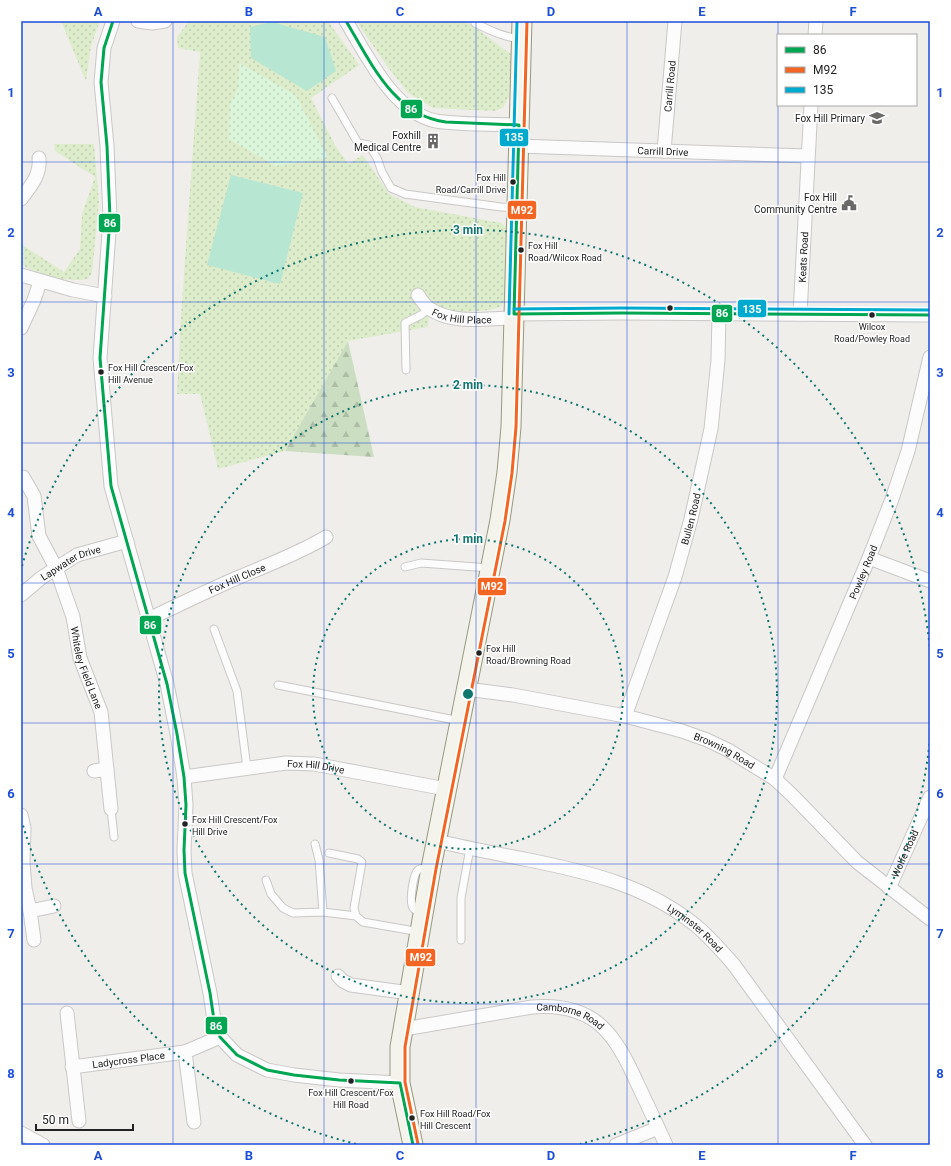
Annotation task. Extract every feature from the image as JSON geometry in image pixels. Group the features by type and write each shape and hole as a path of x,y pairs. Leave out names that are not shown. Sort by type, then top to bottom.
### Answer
{"street":[{"path":"114,21 109,31 104,48 101,82 110,194 105,296 100,344 101,385 111,486 167,684 177,734 184,776 186,805 184,850 185,873 210,993 214,1020 220,1037 237,1055 267,1070 294,1076 400,1083"},
{"path":"138,21 152,23 165,21"},
{"path":"346,21 392,93 404,105 417,113 434,120 519,125"},
{"name":"Carrill Road","path":"664,152 675,21"},
{"path":"815,34 816,21"},
{"path":"413,1145 400,1083 400,1048 431,868 500,520 507,472 511,427 522,30"},
{"name":"Keats Road","path":"800,314 807,156 811,106"},
{"name":"Carrill Drive","path":"518,146 807,156"},
{"path":"21,199 34,182 39,172 39,158"},
{"path":"21,275 40,282 105,296"},
{"path":"21,328 34,300 40,282"},
{"name":"Fox Hill Place","path":"418,295 429,309 439,314 450,318 471,319 514,316 622,313 930,315"},
{"name":"Bullen Road","path":"625,716 675,577 691,519 711,429 718,360 719,314"},
{"name":"Powley Road","path":"775,779 869,558 892,499 908,451 930,357"},
{"name":"Whiteley Field Lane","path":"23,477 39,494 40,536 56,568 73,617 80,658 101,712 111,809"},
{"name":"Fox Hill Close","path":"149,619 216,587 281,560 326,537"},
{"name":"Lapwater Drive","path":"21,595 41,578 77,555 127,541"},
{"path":"869,558 930,581"},
{"name":"Browning Road","path":"466,690 520,696 625,716 682,731 707,740 728,750 775,779 857,862 930,919"},
{"name":"Fox Hill Drive","path":"184,776 286,763 314,764 446,789"},
{"path":"94,771 107,769"},
{"name":"Wolfe Road","path":"889,888 930,797"},
{"path":"21,815 24,828 23,862 25,888 34,940"},
{"name":"Lyminster Road","path":"437,841 563,867 620,883 654,898 694,924 713,941 734,965 861,1143"},
{"path":"30,911 54,906"},
{"path":"338,976 343,981 351,985 410,993"},
{"name":"Camborne Road","path":"404,1029 532,1007 550,1006 582,1013 598,1023 612,1036 626,1057 666,1145"},
{"path":"67,1013 79,1121"},
{"name":"Ladycross Place","path":"72,1067 185,1052 220,1037"},
{"path":"185,1052 194,1122"},
{"path":"616,1145 658,1128"},
{"path":"21,1133 44,1145"}],"lane":[{"path":"475,23 509,38 522,30"},
{"path":"332,98 358,143 369,145 377,158 382,172 391,188 405,194 516,208"},
{"path":"406,370 405,323 429,309"},
{"path":"405,567 421,563 490,568"},
{"path":"214,629 238,691 248,768"},
{"path":"278,685 460,721"},
{"name":"Whiteley Field Lane","path":"111,809 114,837"},
{"path":"315,844 319,860 323,912"},
{"path":"460,940 461,898 470,848"},
{"path":"330,853 358,858 362,862 354,908 356,916"},
{"path":"266,880 270,894 283,908 293,913 323,912 356,916 363,922 420,932"}],"green space":[{"path":"61,21 100,21 91,46 86,81"},
{"path":"189,21 328,21 359,65 311,98 335,145 348,164 363,155 389,194 415,207 501,223 506,227 505,299 501,307 490,310 429,315 428,327 348,341 285,451 218,469 200,394 177,394 181,315 200,52 178,48 177,37"},
{"path":"356,21 466,21 512,55 509,96 503,108 494,111 433,108 408,93 387,66"},
{"path":"272,22 325,37 336,71 307,91 251,58 250,27"},
{"path":"239,63 290,92 297,98 328,158 276,166 229,139 230,106 238,87"},
{"path":"54,144 94,144 99,202 92,273 88,279 62,279 36,272 21,265 21,244 64,272 80,249 82,214 95,177 55,151"},
{"path":"231,175 303,193 280,284 207,265"},
{"path":"348,341 374,457 285,451"}],"transit line":[{"name":"86","path":"113,21 104,48 101,82 107,146 110,218 100,358 111,486 167,684 177,734 184,777 186,805 184,850 185,873 210,993 214,1020 220,1037 237,1055 267,1070 294,1075 339,1080 400,1083"},
{"name":"86","path":"346,21 374,69 398,98 412,109 428,118 446,122 519,125"},
{"name":"135","path":"509,314 517,21"},
{"name":"M92","path":"418,1144 405,1082 405,1047 436,869 505,521 512,473 516,427 527,21"},
{"name":"86","path":"514,314 519,125"},
{"name":"135","path":"514,309 622,308 930,310"},
{"name":"86","path":"514,314 622,313 930,315"},
{"name":"86","path":"400,1083 413,1145"}],"place":[{"name":"Fox Hill Primary","path":"877,118"},
{"name":"Foxhill Medical Centre","path":"433,141"},
{"name":"Fox Hill Road/Carrill Drive","path":"513,182"},
{"name":"Fox Hill Community Centre","path":"849,203"},
{"name":"Fox Hill Road/Wilcox Road","path":"521,250"},
{"name":"Wilcox Road/Powley Road","path":"872,315"},
{"name":"Fox Hill Crescent/Fox Hill Avenue","path":"101,372"},
{"name":"Fox Hill Road/Browning Road","path":"479,653"},
{"name":"Fox Hill Crescent/Fox Hill Drive","path":"185,824"},
{"name":"Fox Hill Crescent/Fox Hill Road","path":"351,1081"},
{"name":"Fox Hill Road/Fox Hill Crescent","path":"412,1118"}]}
